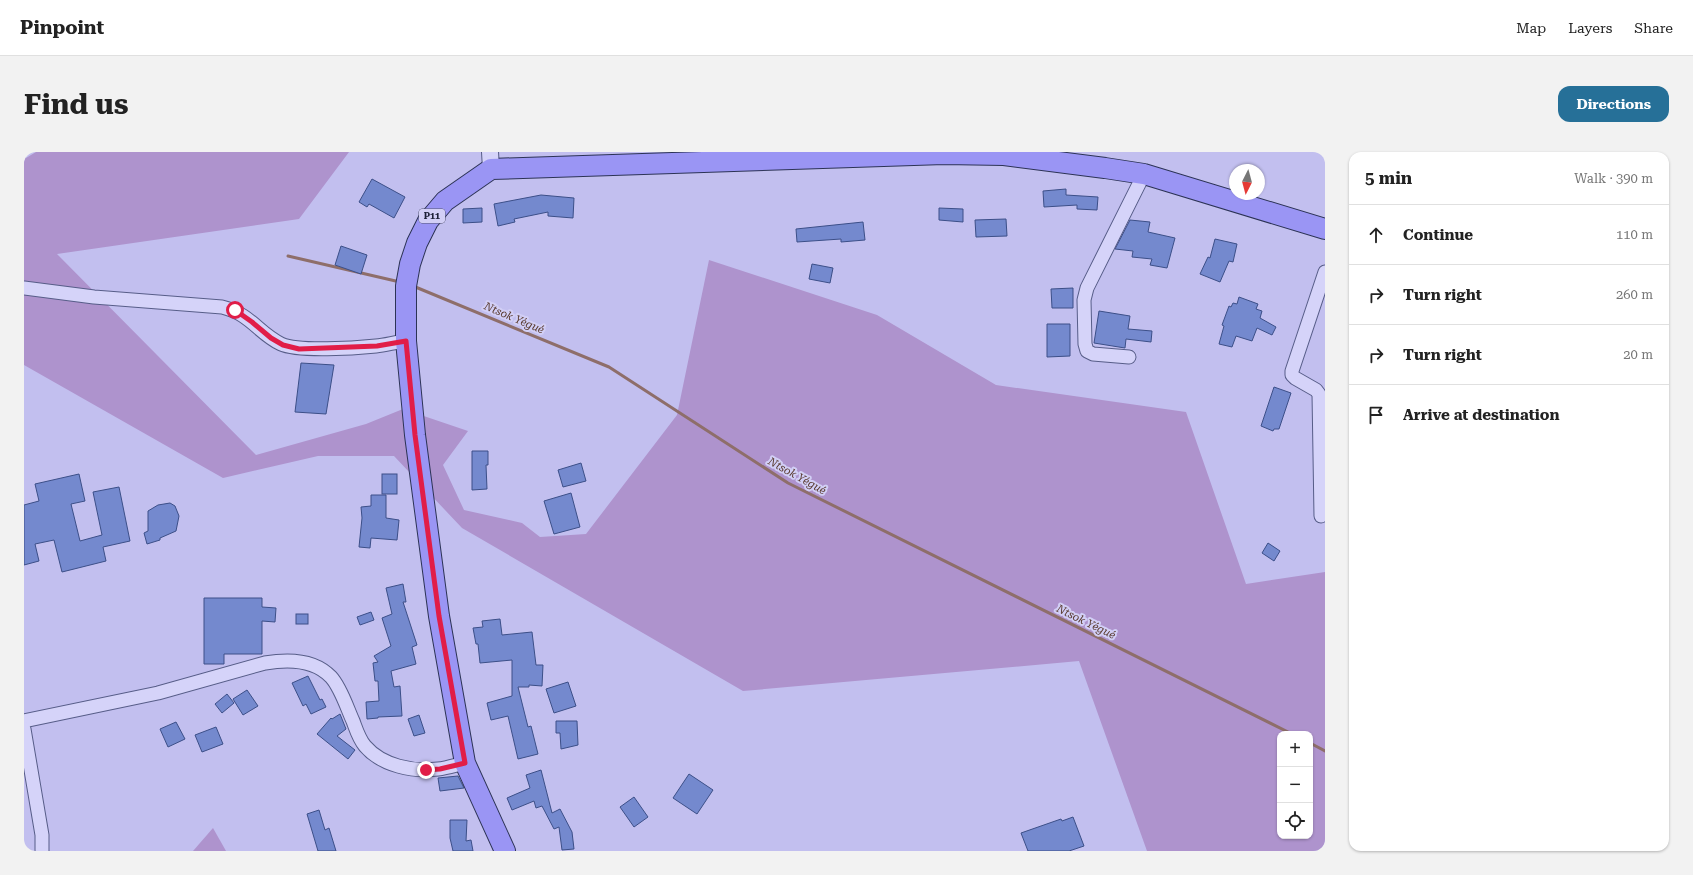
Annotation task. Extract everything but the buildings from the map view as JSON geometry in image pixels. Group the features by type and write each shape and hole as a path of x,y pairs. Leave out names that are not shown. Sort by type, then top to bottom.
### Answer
{"main road":[{"name":"P11","path":"505,851 465,763 439,616 415,435 406,341 406,286 410,264 417,243 428,221 445,201 491,160 944,154 1004,155 1144,174 1325,229"}],"street":[{"path":"1129,357 1093,354 1087,351 1084,344 1084,300 1091,279 1144,174"},
{"path":"1321,516 1319,394 1316,390 1295,378 1292,375 1292,371 1325,272"},
{"path":"24,288 94,297 222,307 235,310 271,338 283,345 299,349 377,346 406,341"},
{"path":"24,721 158,693 266,663 283,660 304,662 319,667 332,678 364,745 374,755 395,766 426,770 440,769 465,763"},
{"path":"24,729 42,835 42,851"}],"shaded area":[{"path":"36,152 349,152 299,219 57,254 256,455 366,424 403,409 468,431 443,465 464,510 522,523 540,537 586,534 677,415 709,260 877,315 996,385 1186,412 1246,584 1325,572 1325,851 1147,851 1079,661 743,691 462,528 394,456 318,456 223,478 24,365 24,157 26,158"},
{"path":"213,828 226,851 193,851"}],"waterway":[{"name":"Ntsok Yégué","path":"288,256 400,282"},
{"name":"Ntsok Yégué","path":"413,286 609,367 788,483 1286,731"},
{"name":"Ntsok Yégué","path":"1313,745 1325,751"}],"route":[{"path":"235,310 271,338 283,345 299,349 377,346 392,342 406,341 415,435 439,616 465,763 440,769 426,770"}]}
